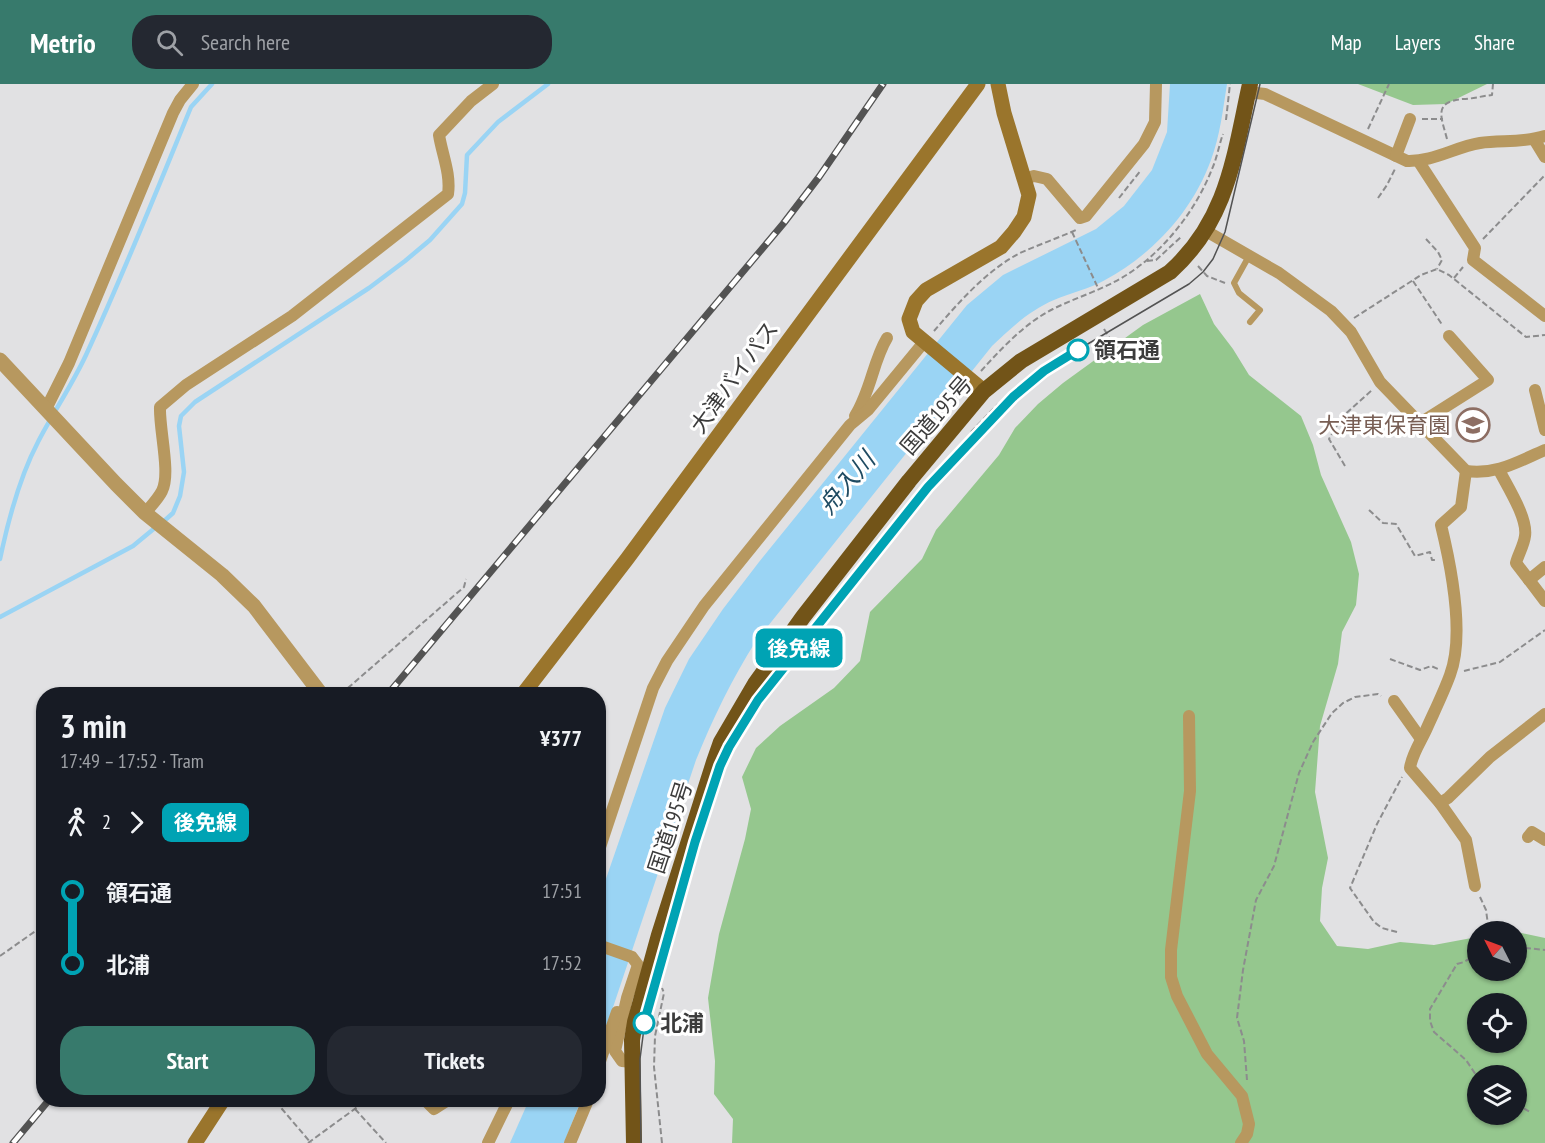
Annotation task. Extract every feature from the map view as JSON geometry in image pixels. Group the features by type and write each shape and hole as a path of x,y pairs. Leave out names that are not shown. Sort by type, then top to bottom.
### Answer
{"highway":[{"name":"国道195号","path":"634,1143 632,1040 640,999 721,742 755,684 803,617 979,389 1021,361 1170,272 1184,259 1206,231 1224,193 1249,88"}],"main road":[{"name":"大津バイパス","path":"528,687 634,549 978,84"},
{"path":"979,389 913,332 909,319 916,301 926,290 1001,247 1024,217 1029,195 1004,113 998,84"},
{"path":"195,1143 218,1107"}],"street":[{"path":"46,409 69,363 173,113 193,84"},
{"path":"145,513 164,489 166,469 159,424 160,407 186,385 292,316 448,194 450,181 439,135 471,101 493,84"},
{"path":"1024,179 1034,176 1047,180 1080,218 1086,216 1144,144 1155,122 1156,84"},
{"path":"1249,88 1407,161 1419,162 1476,144 1539,138 1545,157"},
{"path":"1398,157 1410,119"},
{"path":"1419,162 1475,248 1473,260 1545,316"},
{"path":"1206,231 1279,273 1322,304 1344,324 1380,382 1466,471 1483,473 1499,470 1545,450"},
{"path":"1420,423 1488,380 1449,336"},
{"path":"606,829 653,688 667,661 704,606 850,425 865,401 882,347 888,338"},
{"path":"850,425 868,410 926,343"},
{"path":"0,360 145,513 222,574 254,606 316,687"},
{"path":"1535,390 1545,430"},
{"path":"1499,470 1524,524 1526,536 1516,563 1545,601"},
{"path":"1466,471 1461,507 1441,525 1449,557 1457,626 1454,661 1451,674 1411,758 1410,768 1440,802 1466,840 1475,886"},
{"path":"1529,580 1545,567"},
{"path":"1394,700 1421,739"},
{"path":"1440,802 1448,798 1490,757 1545,714"},
{"path":"1188,716 1191,791 1171,950 1171,977 1177,996 1207,1054 1242,1096 1249,1124 1247,1134 1241,1143"},
{"path":"1528,837 1532,832 1545,840"},
{"path":"606,948 634,958 638,965 627,998 615,1051 622,1061 633,1062"},
{"path":"606,1043 634,958"},
{"path":"488,1143 505,1107"},
{"path":"570,1143 585,1107"}],"lane":[{"path":"1250,255 1234,283 1239,293 1260,310 1250,322"}],"path":[{"path":"957,398 979,389 1023,330 1051,310 1127,274 1171,236 1186,217 1213,169 1224,128 1230,84"},
{"path":"1363,140 1389,84"},
{"path":"1451,153 1443,119 1443,105 1450,100 1492,95 1493,84"},
{"path":"1410,119 1443,119"},
{"path":"1377,198 1387,185 1398,157"},
{"path":"1115,202 1143,168"},
{"path":"1475,248 1545,175"},
{"path":"926,343 950,311 999,268 1019,254 1078,229"},
{"path":"1072,232 1097,287"},
{"path":"1344,324 1413,280 1437,269 1442,260 1426,239"},
{"path":"1197,265 1207,276 1236,287"},
{"path":"1437,269 1449,275 1526,337 1545,335"},
{"path":"1413,280 1449,336"},
{"path":"1103,327 1112,342 1105,347"},
{"path":"1345,466 1329,439 1342,417 1380,382"},
{"path":"979,389 998,404"},
{"path":"1369,510 1383,523 1396,524 1415,556 1430,552 1431,560 1449,557"},
{"path":"349,687 464,587 466,579"},
{"path":"1390,659 1420,669 1431,666 1451,674 1500,662 1545,630"},
{"path":"1242,1096 1247,1088 1246,1057 1237,1018 1256,900 1274,866 1299,772 1312,742 1332,713 1342,703 1355,697 1378,694 1394,700"},
{"path":"1397,932 1382,928 1374,922 1350,888 1377,824 1411,758"},
{"path":"1475,886 1486,910 1488,921"},
{"path":"0,956 36,931"},
{"path":"1527,948 1545,950"},
{"path":"1467,960 1457,964 1430,1009 1430,1021 1434,1032 1469,1065"},
{"path":"662,988 664,993 655,1036 654,1067 662,1143"},
{"path":"281,1107 310,1142 355,1108 386,1143"}],"green space":[{"path":"1358,84 1487,84 1446,104 1413,105"},
{"path":"1200,294 1214,324 1249,375 1301,416 1313,445 1321,475 1351,542 1359,574 1356,605 1342,632 1338,664 1320,726 1315,792 1328,858 1322,888 1320,921 1337,946 1368,949 1400,942 1434,945 1467,939 1467,981 1527,981 1527,934 1545,938 1545,1143 732,1143 733,1119 714,1094 715,1061 708,998 719,934 751,809 742,777 756,748 780,726 834,688 860,661 870,612 922,559 936,530 999,455 1015,428 1063,383 1143,325"}],"water":[{"name":"舟入川","path":"1170,84 1227,84 1221,122 1211,160 1193,197 1169,230 1123,270 1099,283 1037,309 992,346 756,641 723,699 696,760 606,1028 606,879 665,708 689,659 759,562 967,305 1003,275 1096,229 1124,206 1152,170 1167,132"},
{"path":"526,1107 578,1107 564,1143 510,1143"}],"waterway":[{"path":"0,559 15,500 31,456 86,355 191,107 212,84"},
{"path":"163,522 173,513 180,496 184,472 179,426 181,416 195,402 369,288 430,240 462,204 465,193 467,155 498,122 548,84"},
{"path":"0,617 133,546 156,527"}],"tram line":[{"path":"641,1143 640,1059 647,1005 701,822 729,747 758,700 928,487 1013,397 1054,364 1189,284 1203,272 1213,259 1225,232 1260,84"},
{"name":"後免線","path":"644,1023 647,1005 707,802 729,747 758,700 928,487 1023,387 1078,350"}],"railway":[{"path":"394,687 783,224 819,177 883,84"},
{"path":"13,1143 43,1107"}],"place":[{"name":"領石通","path":"1078,350"},
{"name":"大津東保育園","path":"1473,425"},
{"name":"北浦","path":"644,1023"}]}
